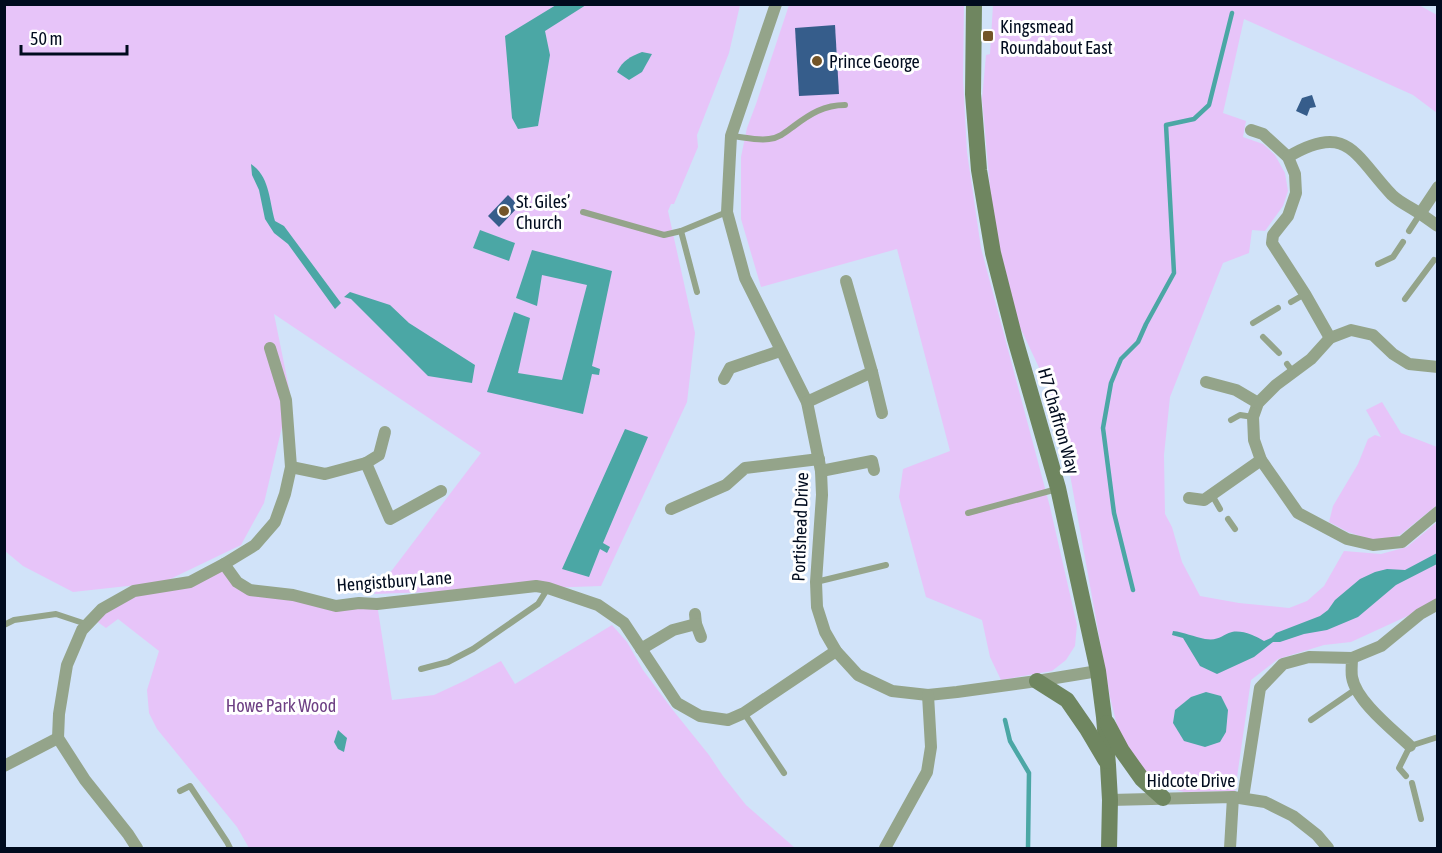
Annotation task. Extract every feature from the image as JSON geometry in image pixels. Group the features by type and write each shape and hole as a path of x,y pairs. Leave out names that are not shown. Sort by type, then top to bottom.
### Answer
{"street":[{"name":"Portishead Drive","path":"776,4 731,136 727,212 745,278 807,402 820,465 822,495 816,582 817,607 825,632 836,651 858,675 892,691 928,695 1098,671"},
{"name":"H7 Chaffron Way","path":"974,4 973,94 981,182 993,253 1058,489 1098,671 1108,765 1109,849"},
{"path":"1251,130 1263,134 1288,157 1295,174 1296,193 1288,216 1273,234 1272,243 1330,338"},
{"path":"1288,157 1301,149 1323,141 1343,144 1358,154 1393,197 1437,226"},
{"path":"1420,214 1437,187"},
{"path":"846,281 882,413"},
{"path":"1437,367 1409,364 1392,354 1372,335 1351,330 1330,338 1311,359 1290,368 1258,403 1253,417 1254,440 1261,460 1298,513 1347,539 1373,545 1402,542 1437,512"},
{"path":"137,849 128,834 85,780 58,738 59,714 67,665 82,630 102,609 134,591 190,582 255,545 275,522 291,468 286,400 270,348"},
{"path":"724,379 729,368 780,351"},
{"path":"807,402 872,372"},
{"path":"1206,382 1236,390 1258,403"},
{"path":"291,468 325,474 366,463 379,455 385,432"},
{"path":"671,509 726,485 745,468 872,460 874,470"},
{"path":"1189,498 1204,500 1261,460"},
{"path":"366,463 390,519 441,491"},
{"name":"Hengistbury Lane","path":"224,564 237,582 250,590 292,594 336,606 359,603 377,604 536,586 548,588 598,605 624,623 677,704 700,716 728,720 744,713 836,651"},
{"path":"1230,849 1260,688 1283,664 1309,657 1352,658 1381,646 1420,614 1437,604"},
{"path":"641,649 696,619 701,637"},
{"path":"1352,658 1352,678 1363,700 1410,746"},
{"path":"1037,681 1067,700 1108,765"},
{"path":"885,849 927,772 931,747 928,695"},
{"path":"1104,717 1122,751 1142,779 1163,798"},
{"path":"4,766 58,738"},
{"name":"Hidcote Drive","path":"1110,800 1238,797 1265,802 1293,816 1317,835 1328,849"}],"lane":[{"path":"731,136 767,140 781,136 823,108 845,105"},
{"path":"583,212 664,235 681,231 727,212"},
{"path":"1409,231 1420,214"},
{"path":"681,231 697,292"},
{"path":"1378,264 1393,257 1403,242"},
{"path":"1405,298 1434,260"},
{"path":"1291,302 1305,294"},
{"path":"1253,323 1278,308"},
{"path":"1263,337 1279,353"},
{"path":"1231,420 1240,415 1253,417"},
{"path":"968,513 1058,489"},
{"path":"1211,495 1220,508"},
{"path":"1228,519 1235,529"},
{"path":"816,582 886,565"},
{"path":"421,669 448,662 473,649 538,604 548,588"},
{"path":"4,625 14,620 56,614 86,624"},
{"path":"1311,720 1356,689"},
{"path":"744,713 784,773"},
{"path":"1406,776 1399,768 1410,746 1437,737"},
{"path":"1412,783 1421,819"},
{"path":"180,791 190,786 230,849"}],"green space":[{"path":"1417,4 1437,15 1437,113 1413,95 1244,19 1223,113 1246,121 1243,137 1263,144 1275,155 1285,173 1288,191 1283,206 1265,231 1252,230 1249,253 1223,263 1170,397 1164,455 1165,514 1172,527 1182,562 1200,596 1289,608 1307,601 1324,586 1344,551 1381,554 1407,547 1437,522 1438,602 1351,642 1324,645 1278,659 1251,680 1235,791 1184,792 1153,783 1136,765 1117,726 1058,408 1019,325 993,221 982,99 986,55 990,54 993,5"},
{"path":"4,5 740,5 729,53 697,135 698,147 674,204 671,204 668,211 695,333 687,402 601,586 374,594 481,453 274,314 290,393 264,503 241,545 164,582 73,592 23,566 5,551"},
{"path":"789,5 964,5 963,79 967,152 981,248 1050,507 1077,625 1075,646 1066,660 1052,671 1001,680 990,657 982,620 926,597 899,497 903,469 950,451 897,249 761,287 741,219 741,157 747,128"},
{"path":"1382,402 1401,433 1437,447 1437,505 1400,535 1385,539 1368,539 1329,522 1333,506 1358,464 1368,439 1375,435 1381,437 1366,410"},
{"name":"Howe Park Wood","path":"224,564 237,582 336,606 377,604 392,700 434,695 501,661 515,684 612,625 627,642 643,670 672,709 746,805 795,848 249,848 237,827 157,729 149,713 147,690 159,651 118,619 106,628 92,618 134,591 190,582"}],"shaded area":[{"path":"556,5 586,5 545,31 550,55 538,126 518,129 512,118 505,36"},
{"path":"642,52 652,54 642,72 629,80 617,72 627,59"},
{"path":"251,164 262,175 265,182 275,221 284,226 341,303 335,309 288,244 274,233 265,219"},
{"path":"480,230 515,243 509,261 473,248"},
{"path":"532,250 612,271 592,366 600,369 599,375 592,374 583,414 487,392 514,312 530,318 518,373 562,380 587,285 542,275 537,306 516,298"},
{"path":"350,292 390,305 409,323 475,365 472,383 428,376 351,299 344,297"},
{"path":"625,429 648,437 603,543 610,547 607,553 600,549 589,577 562,569"},
{"path":"1437,553 1437,564 1396,585 1358,617 1327,630 1273,642 1254,657 1217,674 1200,666 1183,638 1172,635 1173,631 1210,639 1232,632 1240,632 1264,641 1276,633 1320,616 1360,579 1387,569 1405,570"},
{"path":"1206,692 1221,696 1228,710 1226,732 1220,742 1205,747 1184,741 1173,723 1175,710 1191,697"},
{"path":"338,730 347,738 344,752 338,749 334,742"}],"building":[{"name":"Prince George","path":"835,25 839,94 799,96 795,28"},
{"path":"1312,95 1316,107 1310,108 1307,116 1296,111 1302,98"},
{"name":"St. Giles’ Church","path":"508,195 519,206 499,227 488,216"}],"waterway":[{"path":"1133,590 1114,513 1103,428 1111,383 1121,359 1138,342 1174,273 1166,125 1194,119 1209,105 1232,13"},
{"path":"1005,720 1010,741 1029,773 1028,848"}],"place":[{"name":"Kingsmead Roundabout East","path":"988,36"},
{"name":"Prince George","path":"817,61"},
{"name":"St. Giles’ Church","path":"504,211"}]}
